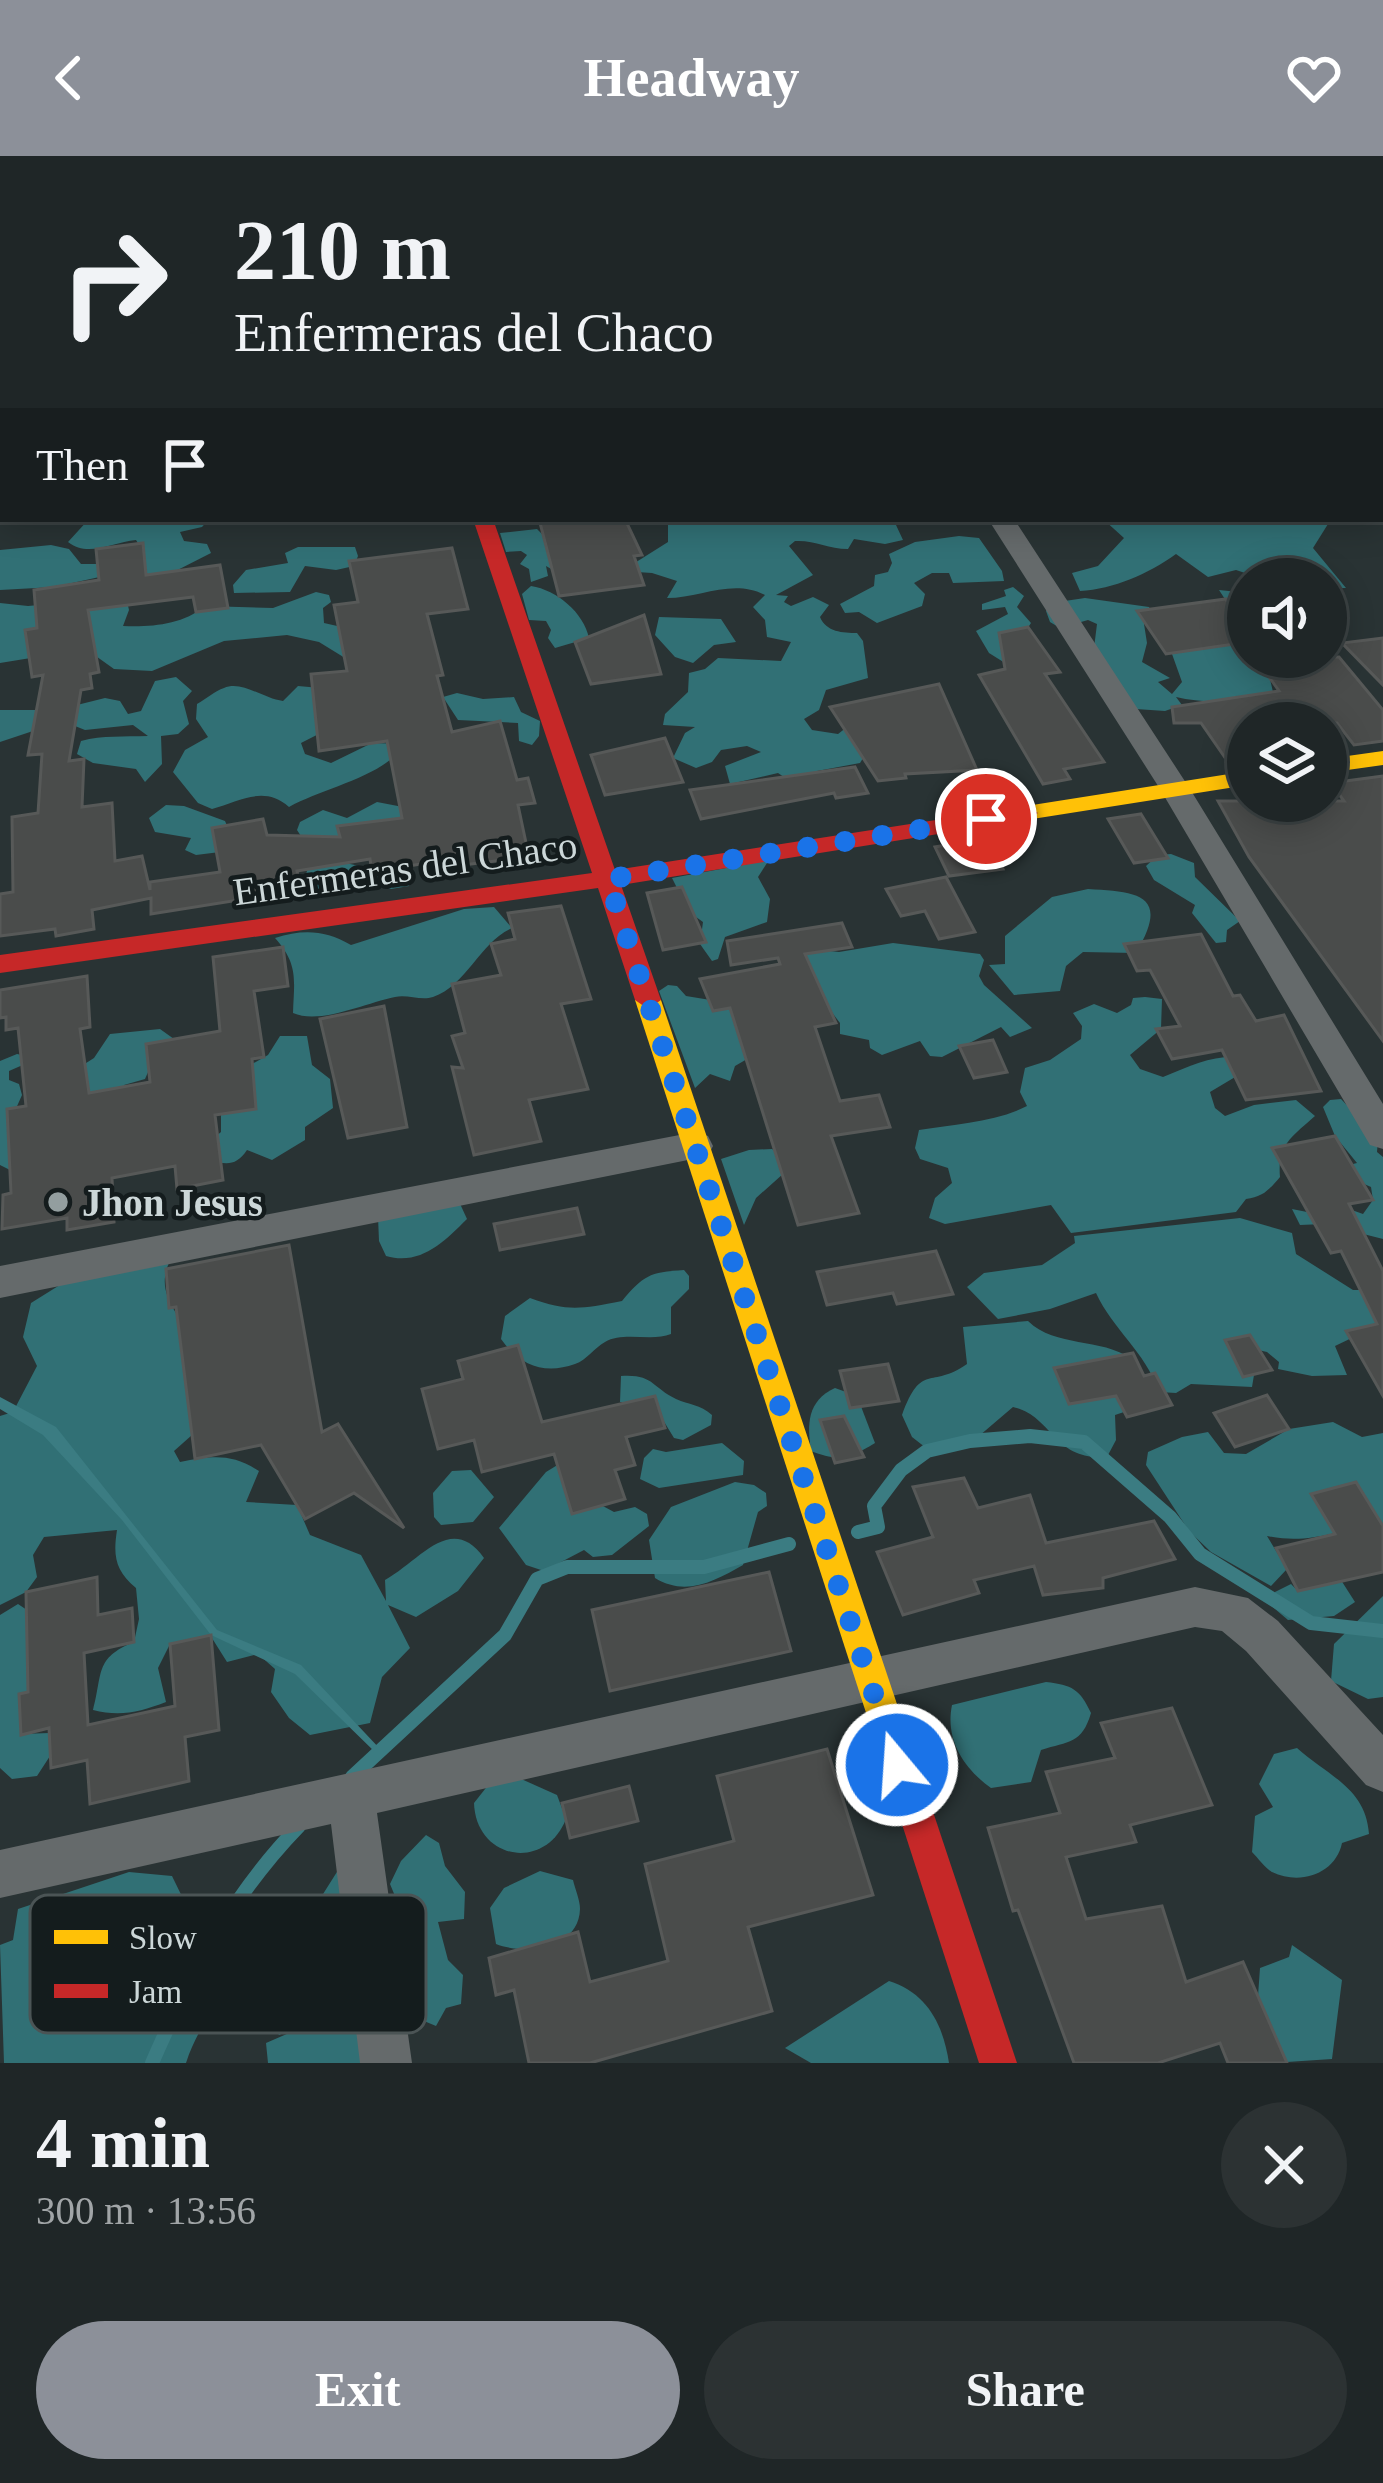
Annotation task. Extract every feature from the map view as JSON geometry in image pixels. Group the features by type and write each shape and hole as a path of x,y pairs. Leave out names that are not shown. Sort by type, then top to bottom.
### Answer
{"street":[{"path":"484,522 608,879 998,2063"},
{"path":"1002,522 1175,789 1383,1135"},
{"path":"1347,763 1383,758"},
{"name":"Enfermeras del Chaco","path":"0,964 608,879 1227,781"},
{"path":"0,1282 694,1146"},
{"path":"0,1874 1195,1607 1232,1612 1262,1636 1383,1769"},
{"path":"352,1796 365,1895"},
{"path":"382,2033 386,2063"}],"shaded area":[{"path":"86,522 206,522 180,532 184,541 207,544 211,553 152,583 140,582 143,551 136,540 92,549 68,542"},
{"path":"668,522 896,525 903,540 885,544 854,539 848,549 795,541 789,546 813,575 776,595 788,596 784,602 791,606 813,597 829,605 820,617 826,626 857,633 863,641 868,678 826,690 819,710 804,719 812,730 838,734 851,724 868,750 860,763 817,771 814,778 778,773 730,784 725,766 761,752 747,746 721,750 712,762 696,768 673,758 685,733 695,727 663,725 665,714 688,692 689,673 705,669 718,658 781,661 791,642 767,637 765,620 753,607 765,595 729,588 667,598 677,581 622,571 668,542"},
{"path":"1106,522 1328,524 1313,548 1321,558 1227,558 1227,572 1208,577 1176,554 1130,579 1080,591 1072,573 1098,566 1124,538"},
{"path":"537,529 546,538 553,570 546,566 548,576 531,582 529,569 520,564 527,555 506,552 500,533"},
{"path":"979,538 1004,581 953,583 949,573 932,573 914,583 925,594 922,606 877,623 859,612 845,613 840,604 874,586 875,575 888,572 889,554 915,542"},
{"path":"51,545 69,549 81,564 98,564 104,576 54,587 0,590 0,550"},
{"path":"298,547 355,547 358,556 354,566 336,570 305,566 290,592 234,593 233,585 246,570 288,563 285,553"},
{"path":"531,586 568,604 589,638 555,648 546,621 529,620 522,594"},
{"path":"1013,587 1024,596 1017,607 1031,623 1005,663 989,653 976,631 1008,614 1005,607 982,610 982,604 1006,596 1004,590"},
{"path":"316,592 329,595 331,602 323,608 324,623 346,628 345,658 319,642 287,635 224,641 152,671 114,669 86,649 0,663 0,603 28,606 126,597 129,610 123,626 145,626 177,621 205,606 273,608"},
{"path":"1085,598 1149,607 1154,617 1144,624 1147,643 1142,662 1170,678 1158,682 1172,694 1182,682 1172,654 1208,648 1215,622 1227,619 1227,678 1270,678 1273,692 1225,701 1176,697 1182,705 1165,711 1136,709 1094,648 1097,624 1088,620 1060,628 1050,622 1046,611 1051,603"},
{"path":"659,617 721,619 736,642 714,645 693,663 675,657 655,635"},
{"path":"176,677 192,691 183,701 189,724 178,734 161,736 162,764 145,782 136,769 93,763 77,754 81,741 148,736 133,725 42,728 0,742 0,710 57,710 105,698 120,701 128,714 141,711 155,681"},
{"path":"231,686 283,701 298,686 354,691 350,718 301,743 305,754 331,763 372,743 405,744 369,773 289,807 261,796 212,809 198,803 173,772 185,750 208,737 196,719 197,704"},
{"path":"457,693 483,699 514,697 521,712 540,721 539,736 532,745 519,741 518,723 458,720 443,697"},
{"path":"377,802 403,807 404,814 396,823 343,825 346,863 382,876 412,877 409,886 391,889 373,882 342,894 311,887 305,878 312,853 297,830 300,822 323,810 347,818"},
{"path":"166,805 184,806 225,821 233,839 228,851 196,855 185,850 191,838 155,832 149,818"},
{"path":"1171,854 1194,863 1195,877 1240,921 1227,930 1226,942 1216,943 1192,913 1195,905 1154,880 1146,866 1158,855"},
{"path":"769,860 758,877 770,899 767,922 725,937 718,959 712,961 700,944 703,922 689,912 672,878"},
{"path":"1088,889 1122,892 1144,900 1150,919 1136,953 1083,952 1066,966 1060,991 1014,995 989,965 1005,964 1005,936 1052,897"},
{"path":"494,907 512,928 445,991 428,998 395,997 329,1015 293,1013 292,965 275,938 314,933 351,945 464,909"},
{"path":"893,943 980,954 984,960 979,976 984,985 1032,1028 1010,1037 1001,1027 942,1057 930,1056 920,1041 882,1055 870,1048 869,1040 840,1034 840,1023 795,964 812,949 839,952"},
{"path":"677,986 686,996 741,1005 754,1055 735,1066 730,1081 710,1074 695,1088 659,991"},
{"path":"1133,998 1162,999 1161,1029 1130,1055 1140,1069 1163,1077 1223,1057 1262,1061 1210,1092 1215,1108 1225,1116 1254,1105 1296,1100 1315,1116 1288,1142 1281,1156 1280,1177 1272,1186 1246,1199 1236,1212 1071,1233 1051,1205 945,1224 929,1218 935,1198 952,1183 948,1168 920,1159 915,1148 919,1130 988,1119 1027,1106 1020,1092 1025,1068 1050,1060 1081,1039 1082,1026 1073,1013 1094,1004 1117,1013 1131,1005"},
{"path":"160,1029 174,1039 159,1047 145,1079 124,1085 126,1112 75,1089 83,1065 94,1058 110,1034"},
{"path":"280,1036 307,1036 312,1065 330,1079 333,1108 305,1127 305,1140 272,1160 247,1150 231,1163 209,1160 209,1142 221,1132 221,1114 238,1111 252,1064 268,1055"},
{"path":"17,1054 27,1056 25,1064 9,1071 9,1080 19,1084 22,1095 14,1113 40,1164 10,1170 0,1165 0,1061"},
{"path":"1341,1099 1378,1138 1377,1152 1383,1157 1383,1239 1324,1224 1300,1225 1292,1209 1322,1215 1349,1209 1363,1214 1373,1200 1371,1187 1355,1180 1345,1166 1357,1163 1335,1136 1323,1107"},
{"path":"772,1149 793,1165 756,1198 744,1225 721,1159"},
{"path":"456,1195 467,1219 449,1236 421,1255 386,1256 379,1241 378,1217"},
{"path":"1240,1218 1292,1233 1296,1254 1353,1290 1372,1290 1383,1323 1335,1346 1347,1375 1312,1376 1278,1369 1279,1362 1267,1352 1249,1348 1244,1368 1254,1375 1252,1387 1191,1384 1176,1393 1159,1392 1146,1364 1096,1293 1050,1309 998,1319 967,1287 984,1273 1042,1265 1075,1243 1074,1236"},
{"path":"176,1250 168,1265 166,1290 193,1347 196,1368 192,1435 174,1451 180,1462 221,1458 259,1471 246,1502 297,1505 310,1535 361,1555 386,1601 385,1580 435,1545 460,1539 484,1558 458,1591 416,1617 388,1605 410,1648 382,1677 370,1723 310,1735 289,1718 271,1692 275,1669 258,1654 227,1662 210,1635 170,1644 158,1668 166,1702 130,1712 93,1710 102,1668 112,1654 134,1642 139,1619 136,1588 117,1562 117,1530 44,1537 33,1555 37,1577 26,1592 0,1605 0,1416 13,1412 37,1366 23,1337 31,1303 63,1283"},
{"path":"684,1270 689,1289 671,1307 671,1334 612,1339 579,1362 553,1368 524,1361 501,1339 505,1316 530,1298 565,1307 608,1304 622,1301 648,1277"},
{"path":"1028,1321 1052,1335 1132,1359 1130,1410 1115,1415 1116,1440 1107,1457 1075,1452 1037,1419 1013,1407 979,1436 930,1451 912,1437 902,1415 915,1388 967,1364 963,1327"},
{"path":"621,1376 646,1379 676,1399 703,1409 712,1415 711,1425 683,1440 674,1438 652,1402 620,1402"},
{"path":"835,1388 857,1396 875,1443 844,1457 811,1451 811,1414 819,1400"},
{"path":"0,1397 56,1427 217,1630 301,1665 381,1750 377,1754 295,1674 211,1635 122,1520 43,1435 0,1409"},
{"path":"1333,1422 1362,1437 1383,1433 1383,1529 1299,1539 1267,1536 1287,1569 1271,1586 1211,1552 1189,1531 1146,1465 1148,1452 1182,1437 1208,1432 1224,1453 1246,1454 1289,1429"},
{"path":"722,1443 744,1461 743,1475 659,1488 640,1479 644,1458 653,1449 666,1452"},
{"path":"564,1461 601,1505 614,1512 635,1507 647,1514 649,1526 612,1555 593,1557 584,1550 544,1571 526,1565 499,1528 546,1472"},
{"path":"471,1470 494,1497 473,1522 441,1525 434,1517 433,1493 452,1471"},
{"path":"735,1482 766,1493 767,1506 758,1512 743,1565 689,1586 655,1578 649,1540 671,1507"},
{"path":"1339,1577 1355,1602 1334,1616 1288,1620 1269,1604 1275,1592 1291,1584 1298,1591"},
{"path":"1383,1596 1383,1697 1368,1699 1331,1681 1334,1644"},
{"path":"18,1604 27,1610 44,1662 20,1707 22,1734 49,1733 50,1756 37,1776 12,1779 0,1768 0,1615"},
{"path":"1046,1682 1069,1687 1083,1698 1091,1713 1083,1731 1073,1740 1041,1750 1031,1782 991,1788 958,1752 951,1730 952,1705"},
{"path":"1297,1748 1353,1794 1369,1834 1342,1843 1325,1869 1294,1878 1272,1872 1252,1852 1255,1816 1273,1807 1259,1784 1274,1754"},
{"path":"519,1778 557,1795 566,1819 556,1836 528,1852 498,1847 486,1837 474,1803 489,1784"},
{"path":"426,1835 439,1843 445,1866 465,1892 464,1919 438,1922 448,1960 463,1975 461,2004 446,2008 436,2026 426,2022 426,1895 395,1895 390,1884 401,1861"},
{"path":"347,1856 370,1895 322,1895"},
{"path":"540,1871 573,1880 580,1906 577,1923 548,1946 520,1949 496,1944 490,1908 504,1888"},
{"path":"129,1872 172,1876 181,1895 60,1895"},
{"path":"30,1905 30,2033 199,2033 186,2063 4,2063 0,1945 13,1940 18,1909"},
{"path":"1292,1945 1342,1980 1332,2059 1287,2062 1258,1996 1260,1968 1289,1957"},
{"path":"889,1981 914,1993 931,2012 949,2063 811,2063 785,2048"},
{"path":"289,2033 375,2033 377,2063 268,2063 266,2043"}],"building":[{"path":"540,522 626,522 642,555 634,556 644,585 559,596"},
{"path":"143,543 146,575 220,565 228,608 196,612 193,597 88,610 99,672 90,674 92,688 81,690 69,761 84,759 82,807 112,803 115,861 142,856 150,890 150,882 220,872 212,828 263,819 267,835 340,837 337,826 402,818 387,741 319,751 311,674 347,671 334,605 358,602 349,561 452,548 468,609 427,614 443,675 437,676 452,732 500,721 517,780 528,778 535,803 518,805 529,857 446,867 445,860 372,872 370,859 297,871 301,890 151,914 151,898 92,910 94,929 56,936 55,929 0,936 0,894 13,892 12,817 38,813 42,754 28,755 43,675 32,677 25,630 37,628 34,590 99,580 96,549"},
{"path":"1226,599 1227,645 1166,654 1137,611"},
{"path":"644,615 661,674 591,684 575,642"},
{"path":"1028,627 1060,672 1045,674 1104,762 1064,769 1070,779 1043,784 979,675 1005,669 999,633"},
{"path":"1383,638 1383,685 1347,648 1347,642"},
{"path":"1347,667 1383,710 1383,741 1354,745 1347,736 1347,702 1227,702 1227,761 1201,723 1174,723 1172,707 1279,691 1270,678 1347,678"},
{"path":"939,684 977,770 905,774 906,778 878,781 830,707"},
{"path":"665,738 683,782 605,795 591,755"},
{"path":"855,767 868,793 836,798 834,793 701,819 690,790"},
{"path":"1383,776 1383,1041 1249,857 1230,822 1347,822 1347,781"},
{"path":"1141,814 1168,858 1134,863 1108,819"},
{"path":"988,838 1003,869 949,876 935,847"},
{"path":"946,877 975,932 939,939 925,911 901,916 886,889"},
{"path":"682,887 706,942 663,950 647,893"},
{"path":"561,906 591,999 561,1004 588,1089 529,1100 541,1141 474,1155 452,1067 463,1068 452,1036 465,1033 452,984 501,975 491,944 515,939 508,913"},
{"path":"842,923 852,947 805,954 836,1023 815,1027 840,1101 879,1095 890,1127 831,1136 859,1213 798,1225 730,1008 713,1011 700,979 780,964 778,958 731,965 727,941"},
{"path":"1201,934 1233,996 1240,995 1256,1021 1284,1015 1321,1091 1246,1100 1222,1050 1172,1059 1156,1029 1180,1026 1150,970 1137,971 1124,944"},
{"path":"283,947 288,986 254,991 264,1057 252,1059 256,1109 215,1115 223,1180 177,1189 175,1166 112,1178 114,1222 67,1230 67,1218 2,1229 3,1195 11,1193 7,1109 26,1106 18,1028 6,1030 6,1017 0,1018 0,990 87,976 90,1027 80,1029 89,1093 150,1082 146,1044 220,1031 213,957"},
{"path":"384,1006 407,1127 348,1138 320,1019"},
{"path":"993,1040 1007,1072 974,1078 959,1046"},
{"path":"1335,1136 1373,1200 1349,1204 1383,1271 1383,1396 1346,1331 1377,1324 1341,1251 1331,1253 1272,1148"},
{"path":"577,1208 584,1234 500,1250 494,1224"},
{"path":"289,1245 322,1432 338,1424 404,1528 354,1493 305,1519 261,1445 195,1459 176,1307 169,1308 166,1269"},
{"path":"936,1251 953,1294 897,1304 893,1293 827,1305 817,1272"},
{"path":"1250,1335 1272,1370 1243,1377 1225,1340"},
{"path":"518,1345 542,1422 655,1396 665,1428 626,1437 635,1465 615,1470 625,1499 572,1514 554,1454 482,1472 474,1440 438,1449 422,1389 463,1379 458,1361"},
{"path":"1133,1353 1144,1376 1155,1373 1172,1405 1127,1417 1116,1396 1069,1404 1054,1368"},
{"path":"888,1364 899,1401 850,1408 840,1371"},
{"path":"1267,1395 1289,1429 1235,1447 1214,1413"},
{"path":"844,1416 864,1457 835,1463 820,1420"},
{"path":"964,1478 978,1508 1030,1495 1046,1543 1154,1521 1175,1559 1103,1578 1103,1588 1043,1595 1034,1566 974,1580 979,1593 903,1615 877,1552 933,1537 913,1487"},
{"path":"1356,1482 1383,1526 1383,1572 1298,1591 1276,1548 1335,1534 1311,1494"},
{"path":"769,1572 791,1651 610,1691 592,1610"},
{"path":"97,1577 98,1615 132,1608 134,1642 84,1653 88,1725 175,1706 170,1644 211,1635 219,1730 185,1737 189,1781 90,1804 87,1760 51,1768 49,1728 21,1735 19,1694 28,1692 26,1592"},
{"path":"1172,1708 1212,1805 1130,1825 1136,1842 1066,1857 1086,1919 1162,1906 1186,1982 1243,1962 1287,2063 1228,2063 1220,2043 1158,2063 1074,2063 1018,1910 1013,1911 988,1828 1060,1813 1046,1772 1115,1758 1101,1723"},
{"path":"827,1749 873,1895 748,1927 772,2011 590,2063 529,2063 514,1990 496,1995 489,1958 578,1932 590,1982 668,1961 645,1864 734,1841 717,1776"},
{"path":"629,1786 638,1821 570,1838 562,1803"}],"waterway":[{"path":"858,1532 878,1527 874,1506 901,1470 927,1451 970,1441 1030,1436 1084,1442 1170,1517 1200,1554 1311,1623 1383,1631"},
{"path":"352,1777 505,1635 537,1579 567,1567 704,1567 789,1544"},
{"path":"242,1895 299,1826"},
{"path":"152,2063 166,2033"}],"traffic: slow":[{"path":"1347,763 1383,758"},
{"path":"1026,813 1227,781"},
{"path":"648,1000 887,1725"}],"traffic: jam":[{"path":"484,522 648,1000"},
{"path":"0,964 608,879 1026,813"},
{"path":"887,1725 998,2063"}],"place":[{"name":"Jhon Jesus","path":"58,1202"}],"route":[{"path":"897,1765 608,879 986,819"}]}
